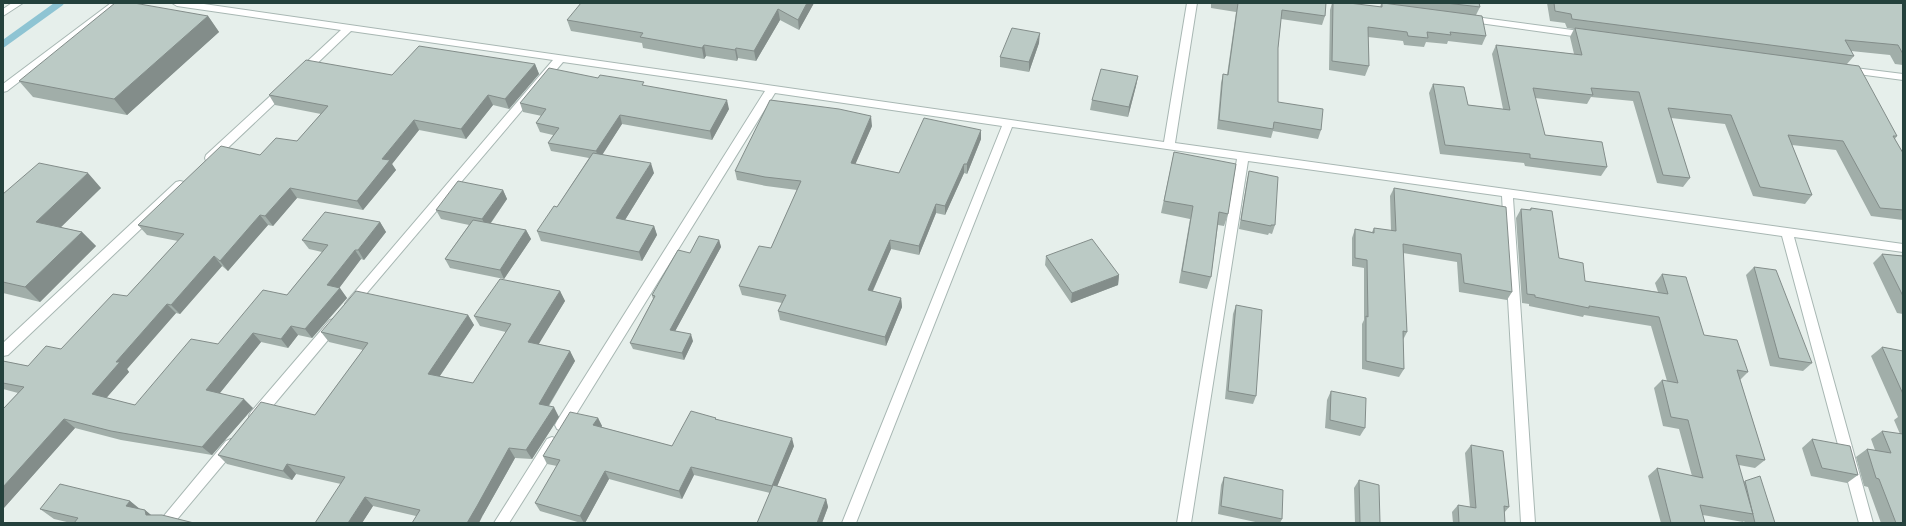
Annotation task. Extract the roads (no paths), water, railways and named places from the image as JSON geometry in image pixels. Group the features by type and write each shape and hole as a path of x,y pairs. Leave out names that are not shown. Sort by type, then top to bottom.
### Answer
{"street":[{"path":"3,13 18,3"},
{"path":"3,89 117,3"},
{"path":"177,3 1169,146 1903,248"},
{"path":"1169,146 1192,3"},
{"path":"1454,18 1596,36"},
{"path":"199,168 349,28"},
{"path":"247,426 561,58"},
{"path":"1840,69 1903,77"},
{"path":"501,523 772,89"},
{"path":"849,523 1008,123"},
{"path":"1184,523 1242,156"},
{"path":"3,351 187,179"},
{"path":"1507,193 1528,523"},
{"path":"1787,232 1866,523"},
{"path":"165,523 237,438"}],"waterway":[{"path":"3,44 60,3"}]}
